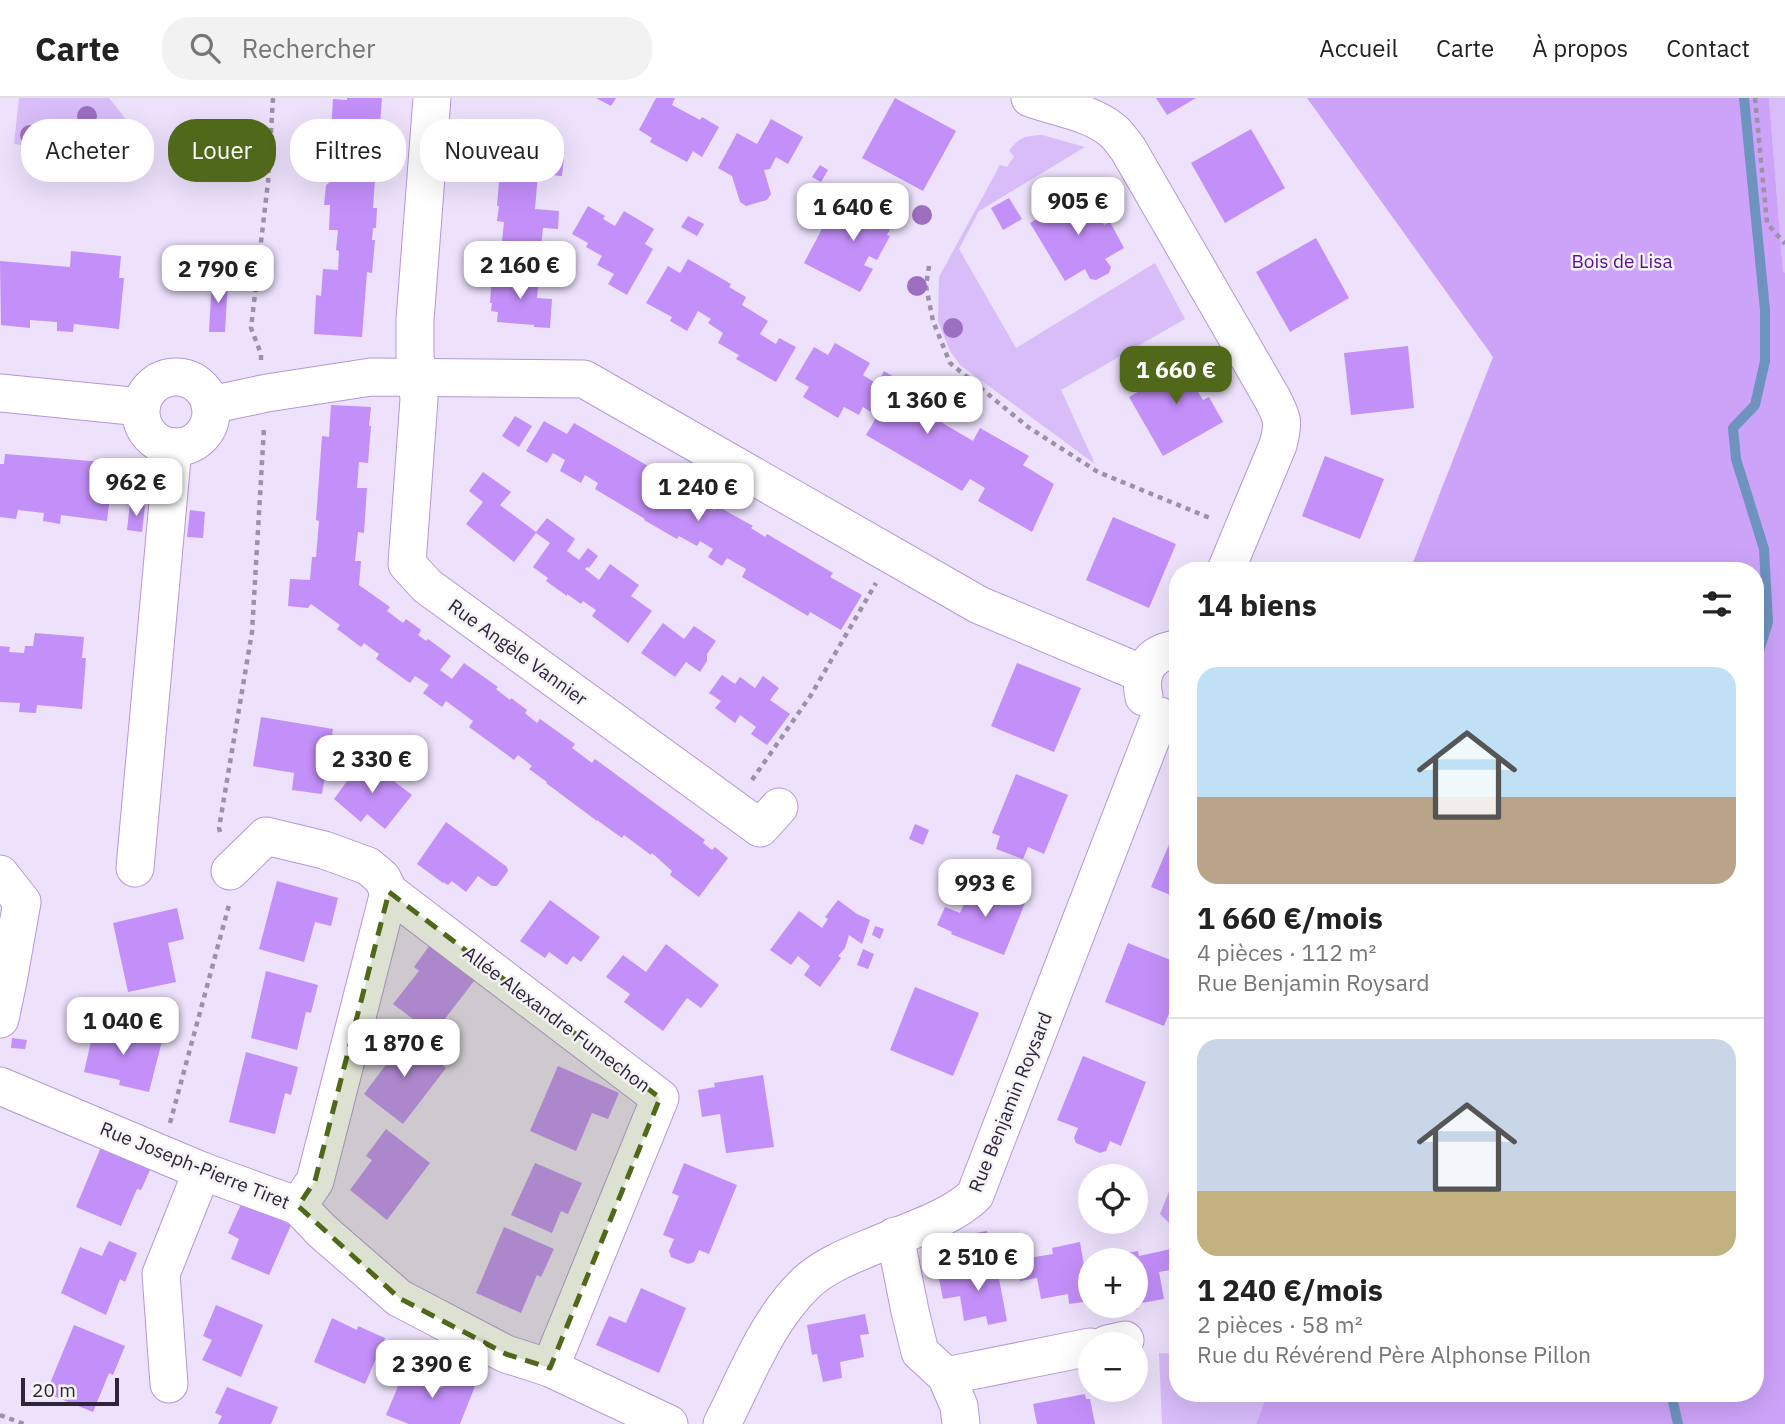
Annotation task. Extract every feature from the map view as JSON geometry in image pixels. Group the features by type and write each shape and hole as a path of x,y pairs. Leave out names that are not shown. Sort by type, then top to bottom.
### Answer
{"street":[{"path":"417,377 415,320 432,98"},
{"path":"1030,98 1096,121 1114,132 1128,149 1281,416 1278,445 1230,562"},
{"path":"168,377 190,380 199,386 210,405 208,426 194,442 184,446 173,447 152,438 141,419 144,397 150,388 168,377"},
{"path":"210,405 370,377 584,379 979,605 1143,674"},
{"name":"Rue Angèle Vannier","path":"417,377 419,399 407,564 427,586 760,828 779,807"},
{"path":"0,393 141,407"},
{"path":"135,868 173,447"},
{"path":"1169,650 1148,664 1143,674 1142,686 1144,698 1151,708 1169,718"},
{"name":"Rue Benjamin Roysard","path":"722,1424 774,1322 807,1281 846,1257 947,1215 975,1195 1169,718"},
{"name":"Allée Alexandre Fumechon","path":"230,871 266,836 324,850 368,866 382,878 389,892 660,1098 550,1368"},
{"path":"298,1206 314,1181 389,892"},
{"path":"0,1019 8,981 7,893"},
{"name":"Rue Joseph-Pierre Tiret","path":"0,1086 202,1171 298,1206 321,1231 399,1298 506,1354 550,1368 669,1424"},
{"path":"169,1384 161,1274 202,1171"},
{"path":"895,1236 920,1352 946,1376 959,1406 961,1424"},
{"path":"946,1376 1078,1349"}],"path":[{"path":"162,1154 234,888 223,858 219,828 252,632 267,393 261,354 251,328 268,182 273,98"},
{"path":"1755,98 1767,223 1785,244"},
{"path":"929,266 926,286 933,321 950,363 1028,426 1098,472 1243,532"},
{"path":"733,808 811,695 892,555"},
{"path":"0,1415 24,1424"}],"highlighted area":[{"path":"389,892 660,1098 550,1368 506,1354 399,1298 298,1206 315,1181"}],"shaded area":[{"path":"19,98 109,98 126,119 21,119 21,145 14,144"},
{"path":"1769,98 1785,98 1785,273 1783,273"},
{"path":"1042,135 1085,147 979,211 959,249 1016,348 1155,263 1185,319 1061,390 1095,464 960,365 950,351 938,321 939,277 1000,165 1007,167 1014,156 1009,151 1019,140"},
{"path":"1159,1353 1169,1354 1169,1402 1265,1402 1256,1424 1162,1424"}],"green space":[{"name":"Bois de Lisa","path":"1307,98 1769,98 1785,273 1785,1424 1256,1424 1265,1402 1764,1402 1764,562 1413,562 1493,357"},
{"path":"1169,1192 1169,1223 1160,1214"}],"building":[{"path":"382,98 380,119 332,119 333,99"},
{"path":"596,98 616,98 611,106"},
{"path":"656,98 675,98 672,105 719,127 702,157 693,151 687,162 650,142 652,138 639,130"},
{"path":"895,98 956,131 923,191 862,158"},
{"path":"1156,98 1196,98 1167,115"},
{"path":"771,119 803,137 788,164 776,157 770,169 764,170 771,194 767,200 746,206 740,202 732,176 718,168 737,133 757,144"},
{"path":"1251,129 1285,188 1225,223 1191,163"},
{"path":"820,165 828,170 821,182 812,177"},
{"path":"330,182 375,182 373,208 377,208 376,228 373,228 372,240 375,240 372,273 367,272 362,337 314,334 316,295 321,296 323,269 338,270 338,230 329,230 330,205 324,205 326,185"},
{"path":"499,182 537,182 535,209 559,211 558,229 543,228 540,256 501,252 504,222 497,221"},
{"path":"1091,188 1104,213 1099,216 1104,225 1110,222 1124,248 1105,259 1111,267 1109,273 1096,280 1090,279 1085,269 1065,281 1030,223"},
{"path":"876,195 901,210 877,260 869,256 864,265 873,269 860,292 804,263 834,206 862,221"},
{"path":"1009,198 1022,219 1003,230 991,208"},
{"path":"588,206 615,226 624,211 654,229 645,244 653,249 627,295 608,284 614,274 597,265 602,256 586,247 588,243 572,234"},
{"path":"688,216 704,224 697,236 681,227"},
{"path":"1316,238 1349,298 1290,332 1256,272"},
{"path":"71,251 121,256 119,278 124,278 119,329 74,324 73,332 57,331 57,322 30,320 30,328 1,325 0,261 70,267"},
{"path":"688,259 731,284 729,287 746,297 742,305 768,321 760,334 776,344 779,338 796,347 776,382 736,359 739,355 718,343 723,333 708,323 711,319 698,311 687,331 670,321 672,317 646,303 668,266 680,273"},
{"path":"492,274 539,278 537,298 552,299 550,328 497,322 498,312 491,311 490,303"},
{"path":"212,278 228,279 225,332 209,332"},
{"path":"835,343 870,363 863,375 877,384 884,371 899,380 896,385 911,394 907,402 973,441 980,428 1029,456 1023,465 1054,484 1032,532 978,501 985,488 970,479 962,491 866,435 877,416 863,407 859,415 844,407 838,418 803,397 809,387 795,379 814,347 828,355"},
{"path":"1408,346 1414,408 1351,415 1344,353"},
{"path":"1177,348 1204,388 1198,392 1203,400 1209,397 1223,422 1163,456 1129,397 1171,373 1161,357"},
{"path":"331,405 371,407 368,463 359,462 357,488 367,488 364,533 358,532 355,561 361,561 359,585 390,607 387,611 403,623 406,619 421,630 418,635 451,656 440,670 452,679 464,663 498,687 496,689 510,700 511,698 527,710 525,713 537,723 540,719 575,744 572,748 592,763 595,759 705,840 703,843 712,850 715,847 728,858 699,897 670,875 672,871 652,853 651,855 624,835 622,838 597,821 529,769 532,766 518,755 514,760 469,727 473,721 446,701 442,707 423,693 429,685 415,676 410,683 376,659 379,654 364,643 361,647 337,629 340,625 311,604 308,608 288,606 290,579 310,580 312,557 316,557 322,436 329,437"},
{"path":"515,416 532,426 519,447 502,436"},
{"path":"544,421 567,434 574,423 686,488 684,490 705,502 708,507 715,510 717,506 753,526 751,528 765,537 767,534 833,573 830,577 862,595 841,630 810,612 808,616 742,577 746,569 727,558 722,566 708,557 713,549 700,541 697,546 679,536 677,539 644,520 595,489 598,483 585,475 581,483 560,471 565,460 553,453 547,463 526,451"},
{"path":"5,454 103,462 103,470 113,471 107,521 61,515 60,524 43,521 44,513 18,510 16,519 0,517 0,464 4,464"},
{"path":"1325,456 1384,479 1360,539 1302,516"},
{"path":"483,472 511,492 500,505 536,532 547,518 575,539 567,551 579,560 588,548 598,556 589,568 585,569 599,580 610,564 639,585 631,596 652,611 628,643 592,616 596,610 583,601 581,604 567,596 546,581 548,578 533,567 550,543 536,533 514,562 466,524 483,502 469,491"},
{"path":"130,504 145,506 142,532 127,530"},
{"path":"190,510 205,512 203,538 187,537"},
{"path":"1113,517 1176,544 1149,608 1086,580"},
{"path":"663,623 684,639 694,626 716,641 700,672 686,662 675,677 641,653"},
{"path":"35,633 84,637 82,658 86,658 82,709 37,705 36,713 19,712 20,703 0,702 0,646 10,647 9,652 24,653 25,646 33,646"},
{"path":"1017,663 1081,688 1054,752 991,726"},
{"path":"722,675 735,684 740,677 755,688 763,676 779,688 770,700 790,714 767,745 751,734 756,727 740,715 735,723 715,708 721,701 709,693"},
{"path":"261,717 333,729 322,794 292,790 294,773 253,766"},
{"path":"364,758 412,795 385,829 367,814 361,822 334,799"},
{"path":"1016,774 1068,795 1044,854 1028,847 1023,859 996,849 1000,836 992,833"},
{"path":"446,822 507,867 508,871 497,886 492,886 478,876 466,892 452,881 448,885 443,883 417,864"},
{"path":"915,824 929,830 923,845 909,839"},
{"path":"1169,844 1169,894 1151,887"},
{"path":"277,881 338,898 331,926 315,922 304,962 259,949"},
{"path":"973,882 1025,903 1004,955 951,934 952,932 937,925 945,907 960,913"},
{"path":"550,900 600,937 581,962 573,956 567,965 549,952 545,958 520,941"},
{"path":"838,900 870,920 862,944 849,935 845,948 838,956 841,958 820,987 804,975 810,966 798,956 791,965 770,950 799,911 822,928 828,919 825,917"},
{"path":"177,908 184,939 168,943 176,982 128,992 113,923"},
{"path":"875,926 884,929 880,939 872,935"},
{"path":"432,942 478,976 433,1034 393,1004 419,971 414,967"},
{"path":"1128,943 1169,959 1169,1014 1164,1026 1105,1002"},
{"path":"666,944 719,985 701,1008 687,998 663,1031 624,1002 630,994 606,977 623,955 646,972"},
{"path":"863,949 874,954 868,969 857,965"},
{"path":"266,971 318,985 311,1013 306,1012 297,1050 251,1038"},
{"path":"915,987 979,1013 953,1076 890,1050"},
{"path":"95,1024 162,1041 149,1092 119,1085 120,1080 84,1072"},
{"path":"401,1034 446,1068 403,1124 364,1094 388,1062 383,1058"},
{"path":"12,1038 27,1040 25,1049 11,1048"},
{"path":"246,1052 298,1067 291,1095 285,1093 275,1134 229,1122"},
{"path":"1083,1056 1146,1082 1121,1146 1110,1141 1106,1151 1100,1153 1076,1143 1074,1138 1078,1128 1057,1120"},
{"path":"558,1066 619,1093 608,1119 592,1113 576,1151 530,1131"},
{"path":"763,1075 774,1147 726,1153 720,1114 702,1117 698,1090 715,1087 714,1083"},
{"path":"386,1129 430,1163 387,1220 350,1190 372,1160 366,1156"},
{"path":"104,1140 154,1161 141,1190 137,1189 121,1226 76,1207"},
{"path":"535,1163 582,1183 568,1214 561,1211 552,1233 511,1215"},
{"path":"684,1163 737,1185 709,1254 699,1250 694,1262 688,1264 671,1257 669,1251 674,1239 663,1235 679,1196 672,1193"},
{"path":"242,1202 291,1225 269,1275 231,1259 239,1239 228,1233"},
{"path":"504,1227 554,1249 541,1277 537,1275 521,1313 476,1293"},
{"path":"987,1231 991,1250 980,1253 975,1233"},
{"path":"109,1241 137,1253 125,1282 120,1279 106,1315 61,1293 80,1247 102,1256"},
{"path":"1080,1242 1078,1303 1069,1304 1068,1294 1041,1299 1037,1278 1020,1281 1016,1260 1053,1254 1052,1248"},
{"path":"1169,1249 1169,1270 1159,1272 1164,1299 1148,1302 1148,1254"},
{"path":"996,1263 1007,1321 988,1325 986,1316 964,1321 960,1296 943,1299 939,1279 967,1274 966,1269"},
{"path":"641,1288 686,1308 659,1373 596,1345 609,1316 626,1323"},
{"path":"216,1305 263,1325 241,1377 202,1360 212,1340 203,1336"},
{"path":"865,1314 869,1334 860,1335 864,1357 840,1362 842,1378 823,1382 817,1354 812,1355 807,1325"},
{"path":"332,1318 357,1330 358,1326 385,1338 365,1384 314,1362"},
{"path":"74,1325 125,1346 113,1375 109,1373 93,1412 46,1393"},
{"path":"450,1368 477,1381 460,1424 409,1424 386,1415 404,1372 442,1388"},
{"path":"227,1387 278,1407 271,1424 218,1424 222,1416 215,1413"},
{"path":"1078,1395 1078,1402 1091,1402 1095,1424 1037,1424 1033,1404"}],"waterway":[{"path":"1744,98 1765,310 1765,361 1755,405 1733,428 1736,459 1764,549 1768,622 1764,635"},
{"path":"1673,1402 1678,1424"}]}
